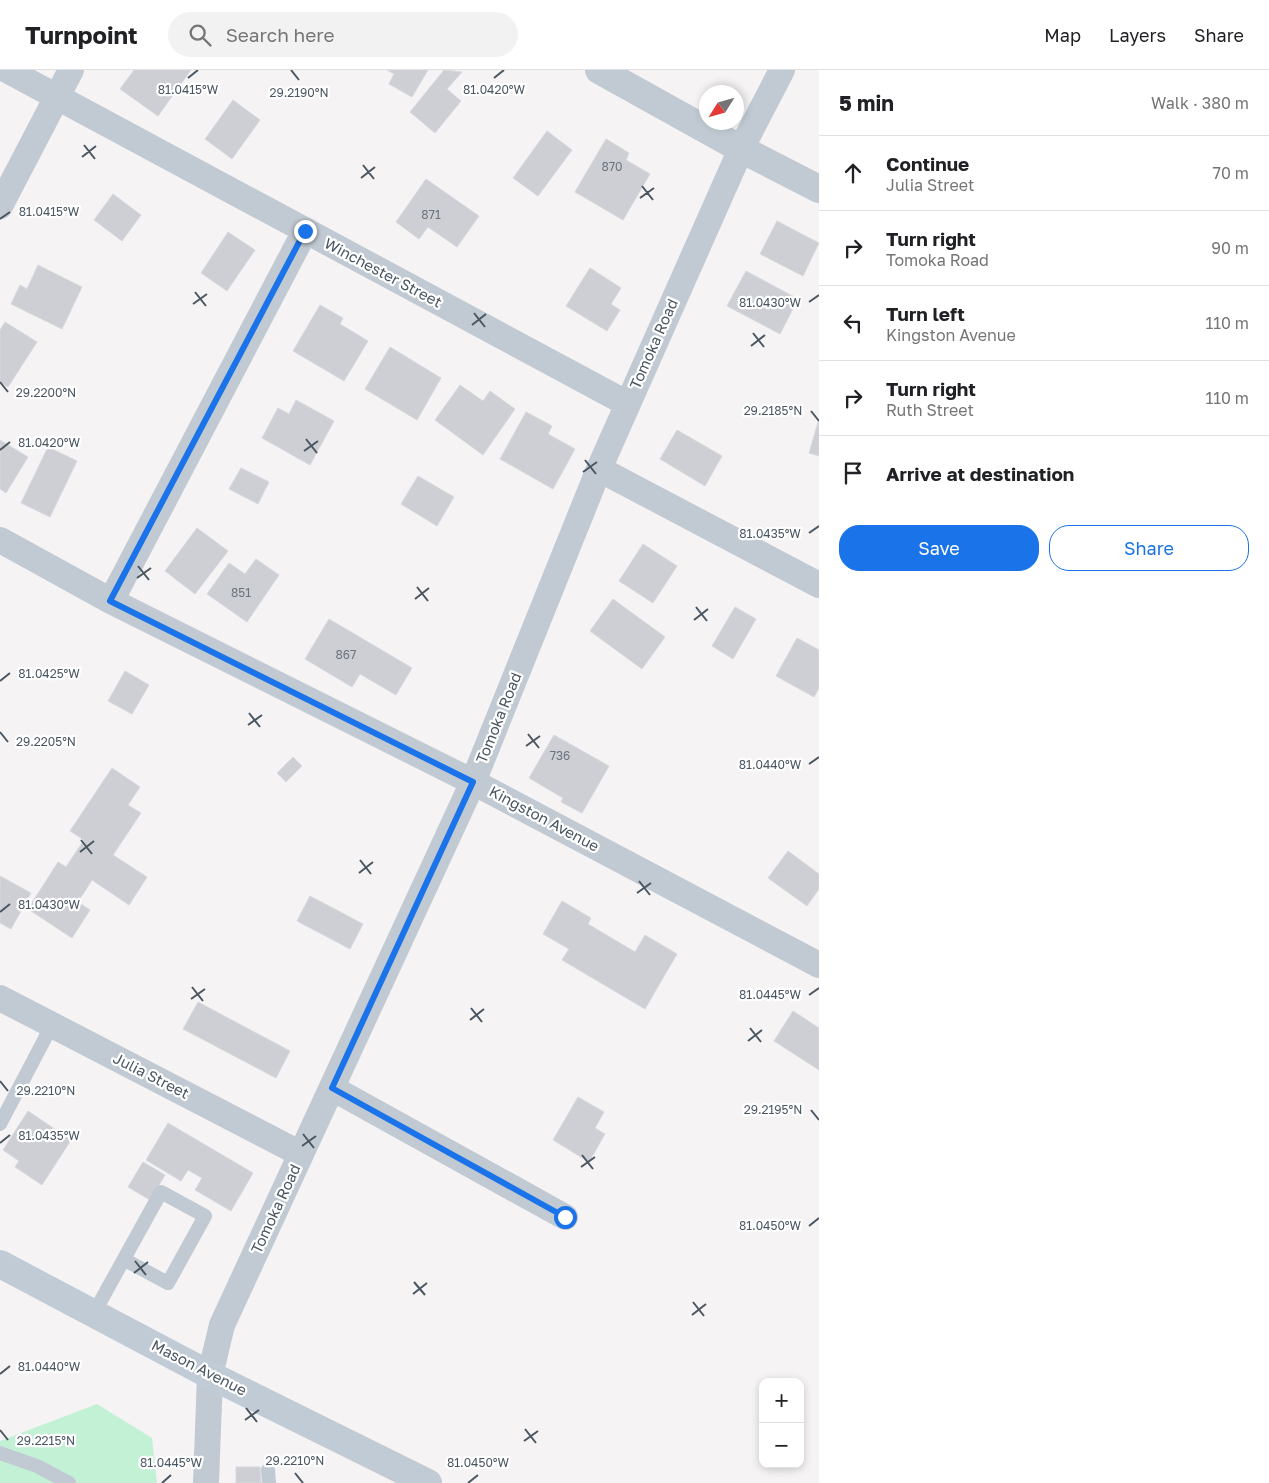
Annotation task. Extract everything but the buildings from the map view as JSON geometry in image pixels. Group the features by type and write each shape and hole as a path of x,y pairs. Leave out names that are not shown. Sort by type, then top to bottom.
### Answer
{"main road":[{"name":"Mason Avenue","path":"0,1264 210,1375 428,1483"}],"street":[{"name":"Winchester Street","path":"7,70 628,404"},
{"path":"0,206 71,70"},
{"path":"599,70 741,149 819,189"},
{"name":"Tomoka Road","path":"206,1483 210,1375 222,1325 473,782 599,468 741,149 782,70"},
{"path":"110,601 305,231"},
{"path":"599,468 819,585"},
{"name":"Kingston Avenue","path":"0,540 110,601 473,782 819,965"},
{"name":"Julia Street","path":"1,1002 52,1025 302,1154"},
{"path":"332,1088 565,1217"}],"lane":[{"path":"0,1124 52,1025"},
{"path":"94,1314 161,1192 205,1216 168,1283 125,1260"},
{"path":"0,1453 37,1466 69,1483"}],"green space":[{"path":"97,1404 152,1438 157,1483 0,1483 0,1441"}],"route":[{"path":"305,231 110,601 473,782 332,1088 565,1217"}]}
